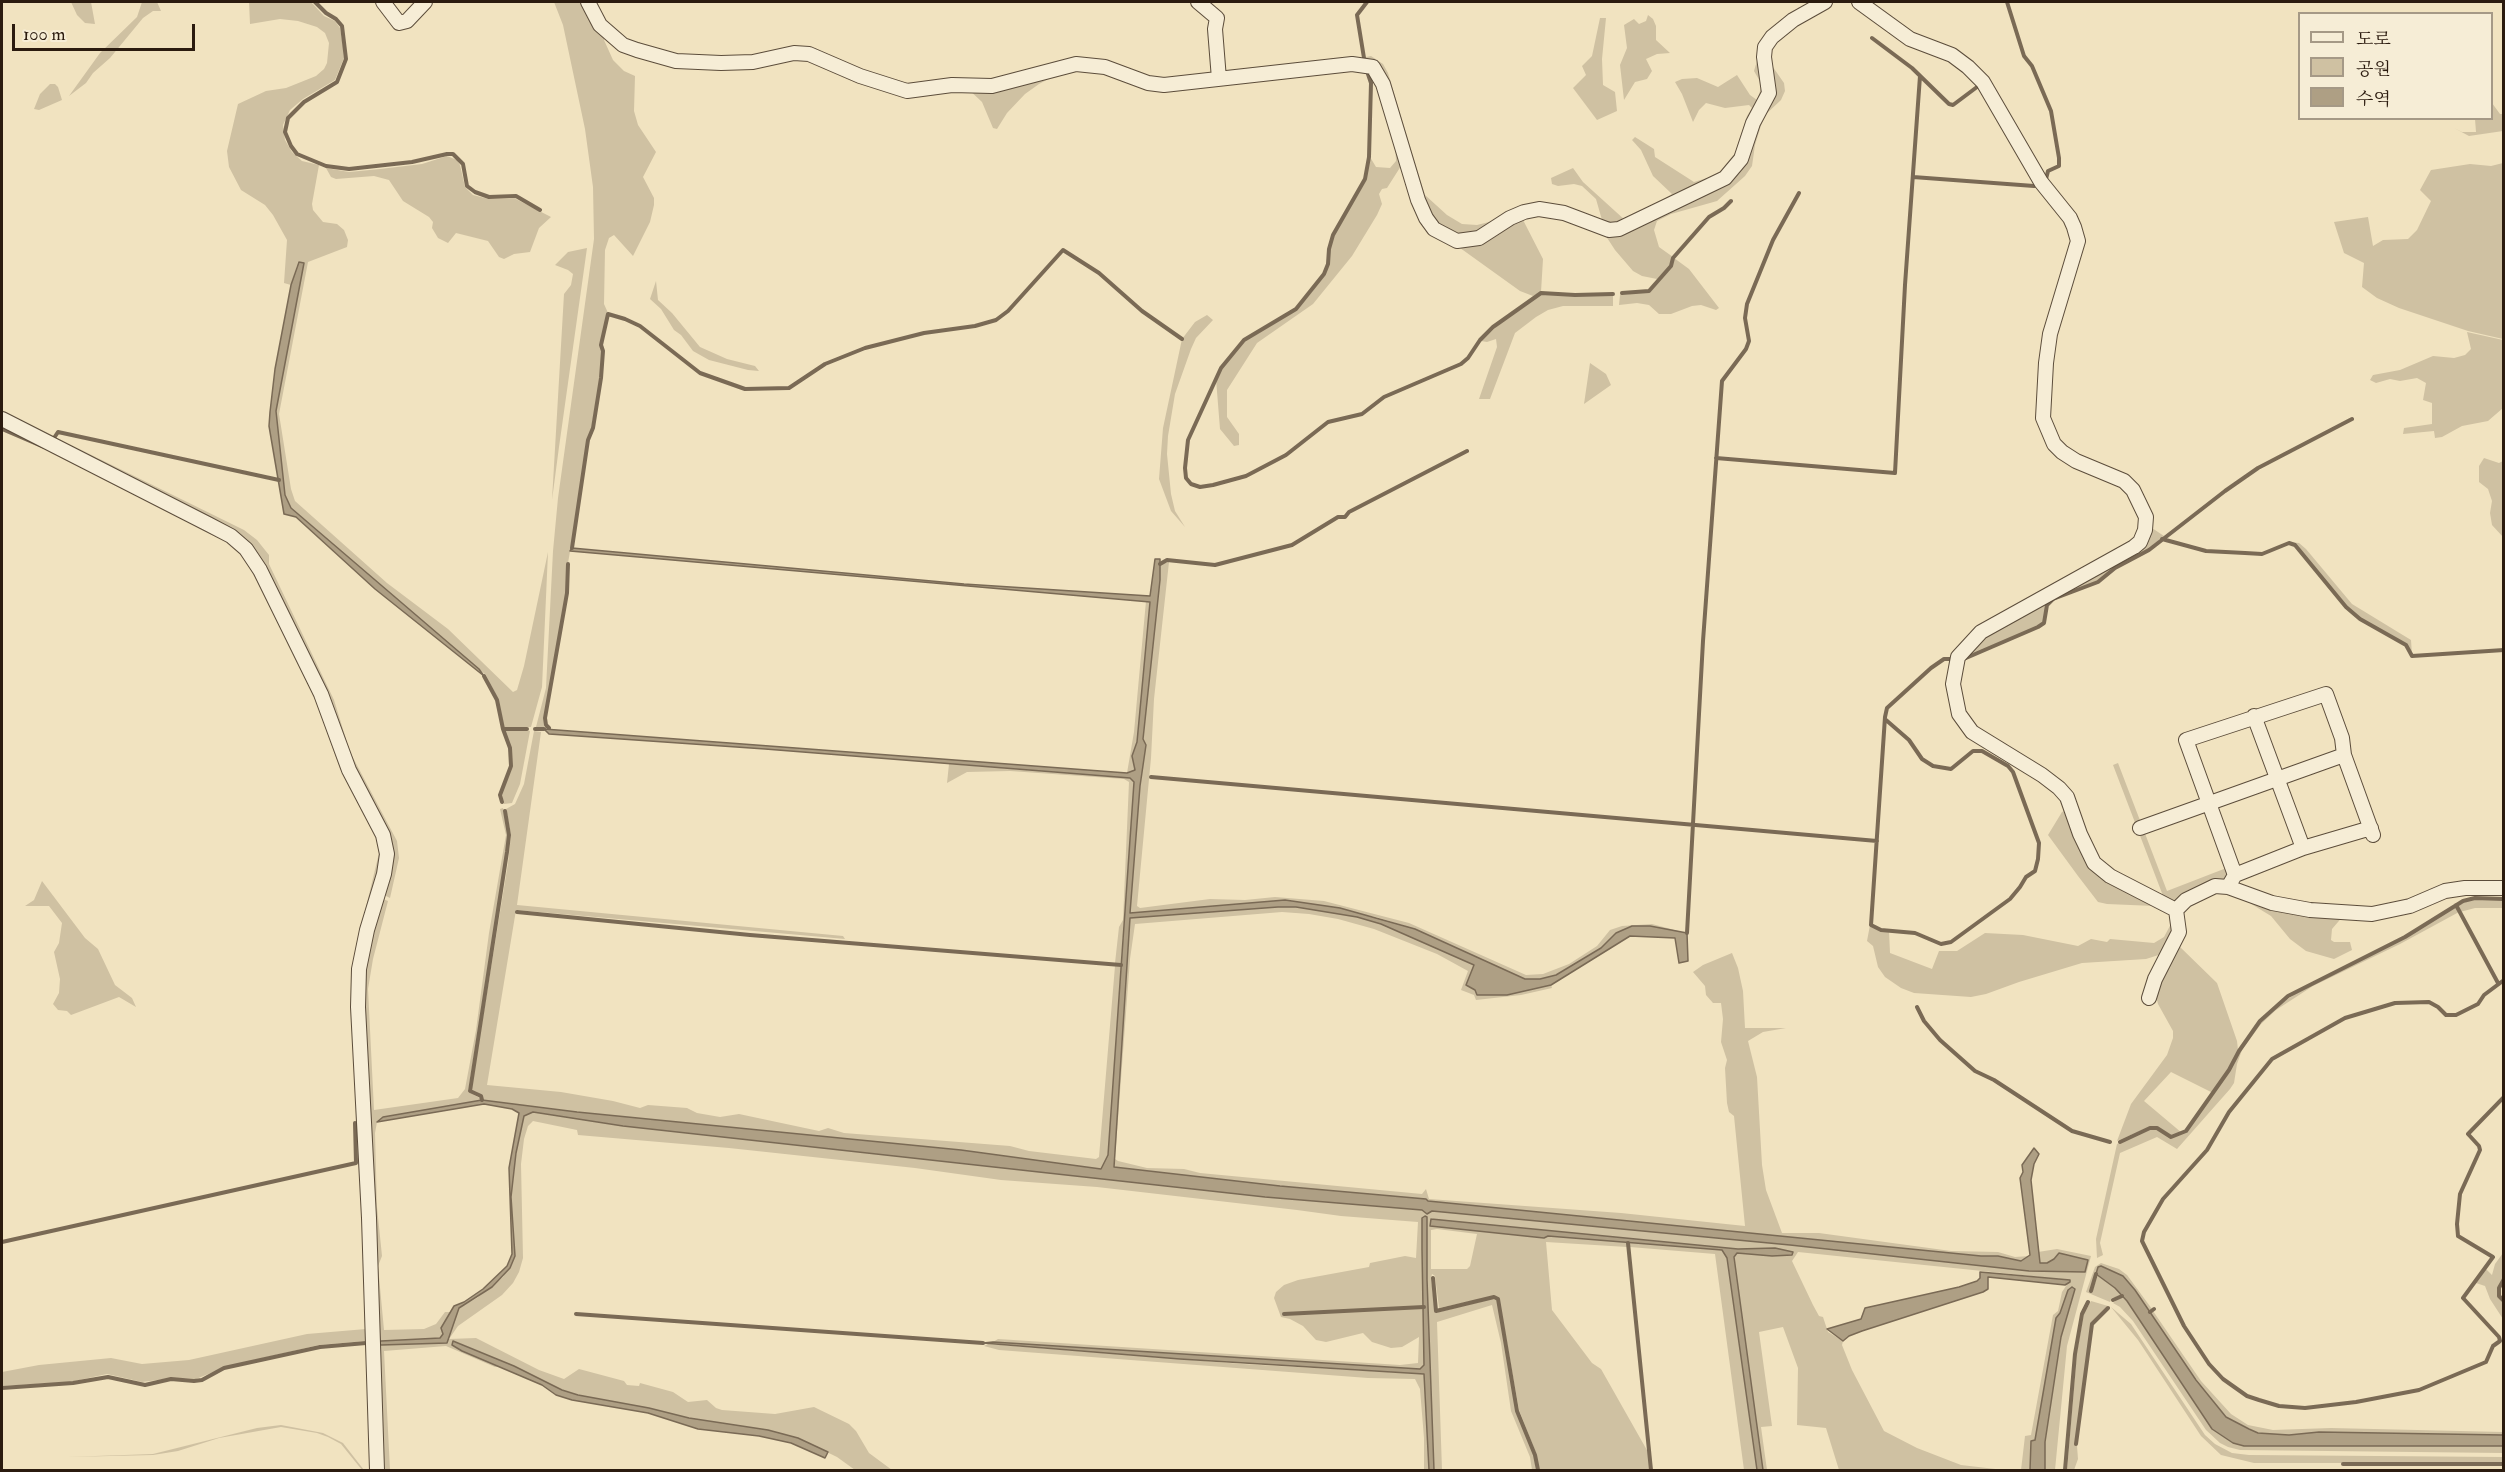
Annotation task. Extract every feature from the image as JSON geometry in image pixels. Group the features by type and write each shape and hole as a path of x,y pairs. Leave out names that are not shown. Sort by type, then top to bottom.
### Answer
{"street":[{"path":"382,2 399,23 407,21 425,2"},
{"path":"588,2 600,25 623,45 676,61 753,62 794,53 809,54 860,76 907,91 952,85 992,86 1076,64 1105,67 1148,83 1164,85 1352,64 1373,67 1383,84 1418,200 1426,218 1434,229 1457,241 1479,238 1524,212 1539,209 1564,213 1609,230 1619,229 1725,178 1741,159 1753,123 1769,93 1764,47 1792,20 1825,2"},
{"path":"1198,2 1217,18 1215,29 1219,79"},
{"path":"1859,2 1911,39 1952,55 1983,82 2041,182 2070,218 2078,241 2050,334 2043,418 2054,444 2062,452 2076,461 2124,481 2133,490 2146,517 2145,530 2140,542 2134,547 1981,632 1967,645 1958,657 1954,668 1953,684 1959,714 1972,732 2060,788 2067,797 2080,834 2094,863 2110,876 2176,910"},
{"path":"2,418 231,536 246,549 260,570 316,684 348,770 384,835 387,854 384,874 367,930 359,969 358,1007 369,1218 377,1470"},
{"path":"2176,910 2186,900 2208,889 2231,881 2303,848 2372,831 2344,755 2340,730 2326,694 2186,740 2209,803 2231,881 2272,903 2310,910 2372,914 2410,906 2445,891 2465,888 2504,888"},
{"path":"2254,716 2303,848"},
{"path":"2140,828 2344,755"},
{"path":"2150,998 2155,979 2179,932 2176,910"}],"green space":[{"path":"71,2 91,2 95,24 85,23 77,15"},
{"path":"142,2 157,2 161,11 153,11 143,18 110,58 93,73 86,83 69,96 100,53 137,17"},
{"path":"249,2 311,2 324,16 335,21 340,28 343,46 344,58 335,80 303,99 290,110 283,125 285,140 292,152 302,161 319,165 313,210 323,222 337,224 344,230 348,240 347,247 308,262 279,414 295,501 387,583 448,629 513,692 517,690 524,666 548,552 542,687 531,727 504,727 498,699 486,675 291,508 285,495 276,411 298,262 291,285 284,283 287,240 265,205 241,190 229,167 227,151 238,104 266,91 286,88 316,76 327,63 329,43 325,33 317,27 298,21 280,19 250,24"},
{"path":"554,2 585,2 604,33 604,40 613,60 624,71 635,76 634,111 638,125 656,152 643,177 654,198 654,205 650,222 633,256 614,235 609,238 605,250 604,304 608,313 600,345 602,352 600,378 568,563 566,593 544,729 536,727 546,688 558,498 594,239 593,187 585,129 563,25"},
{"path":"1648,15 1656,26 1656,40 1670,53 1657,54 1646,59 1652,71 1647,79 1635,82 1624,100 1620,65 1627,48 1624,25 1634,19 1639,24 1646,21"},
{"path":"1600,18 1606,18 1602,59 1603,85 1615,92 1617,111 1597,120 1573,88 1586,75 1582,66 1592,56"},
{"path":"1785,18 1764,47 1766,94 1727,173 1618,227 1602,220 1596,199 1582,186 1552,184 1551,178 1573,168 1583,182 1626,221 1638,215 1672,194 1653,176 1641,150 1632,140 1635,137 1654,149 1655,157 1694,182 1717,175 1735,153 1747,116 1752,108 1749,105 1725,108 1706,103 1699,110 1693,122 1675,82 1697,78 1718,87 1737,75 1750,95 1757,100 1762,85 1754,71 1761,47 1767,35"},
{"path":"1371,56 1383,64 1388,73 1425,195 1447,215 1462,224 1477,225 1505,218 1466,239 1432,222 1409,157 1366,61 1366,57"},
{"path":"1768,60 1784,83 1785,91 1781,100 1764,116 1755,145 1752,166 1745,176 1717,201 1671,214 1657,221 1654,230 1659,247 1673,257 1670,266 1657,279 1642,276 1633,271 1602,230 1722,182 1762,110"},
{"path":"1073,66 1025,94 1007,113 997,129 993,128 982,102 965,86"},
{"path":"50,84 58,87 62,100 39,110 34,109 40,94"},
{"path":"2493,104 2500,114 2503,114 2503,131 2469,136 2454,128 2462,132 2476,132 2475,120 2493,120"},
{"path":"1395,143 1401,166 1387,188 1382,189 1379,194 1382,204 1352,256 1313,304 1257,343 1227,390 1227,417 1239,434 1239,445 1234,446 1220,429 1216,379 1244,341 1296,310 1311,293 1329,265 1334,235 1365,180 1370,157 1376,167 1390,168 1396,161"},
{"path":"447,156 457,160 465,187 473,195 489,199 516,199 551,217 539,228 530,252 514,254 504,259 499,257 488,241 456,233 448,243 438,238 429,217 403,201 389,180 374,176 336,179 331,177 326,168 349,172 380,169 422,164"},
{"path":"2503,163 2503,339 2468,331 2399,308 2377,298 2362,287 2364,263 2344,253 2334,222 2368,217 2373,246 2383,240 2408,239 2417,230 2431,201 2420,190 2431,170 2470,164 2491,166"},
{"path":"1521,216 1543,259 1541,292 1533,296 1520,291 1449,240 1455,243"},
{"path":"587,248 552,500 564,294 571,285 573,274 555,265 568,252"},
{"path":"1674,258 1689,269 1719,308 1716,310 1701,305 1671,314 1659,314 1649,305 1637,303 1619,305 1620,295 1650,292 1672,266"},
{"path":"656,281 658,300 700,347 727,359 755,366 759,371 709,360 693,351 681,335 674,330 661,309 650,299"},
{"path":"1541,294 1613,295 1613,306 1563,306 1548,310 1536,317 1515,333 1490,399 1479,399 1497,347 1496,339 1481,341 1502,322"},
{"path":"1207,315 1213,320 1196,338 1191,349 1175,394 1168,436 1167,454 1171,494 1175,511 1185,527 1171,511 1159,479 1163,428 1182,339 1195,322"},
{"path":"2467,332 2503,340 2503,408 2488,421 2462,426 2442,437 2435,438 2434,431 2403,434 2404,428 2432,424 2432,403 2423,400 2426,383 2417,378 2400,381 2390,379 2376,383 2370,380 2373,375 2400,370 2433,356 2454,358 2465,355 2471,349"},
{"path":"1590,363 1606,374 1611,385 1584,404"},
{"path":"2,410 54,436 52,438 55,437 244,530 257,540 269,555 269,564 334,700 350,752 397,841 399,858 390,898 384,895 389,854 255,556 2,416"},
{"path":"2,423 227,538 257,571 379,832 383,853 361,950 370,1470 366,1341 319,1345 228,1366 196,1379 174,1378 142,1382 107,1374 70,1382 2,1386 2,1372 39,1365 111,1358 142,1364 189,1360 307,1334 366,1329 358,1121 360,932 379,853 375,832 340,769 316,701 245,559 221,538 2,427"},
{"path":"2484,458 2499,463 2503,461 2503,537 2492,525 2490,513 2492,501 2488,489 2479,482 2479,466"},
{"path":"2149,526 2164,536 2148,549 2114,567 2097,581 2053,598 2046,604 2043,623 2038,627 1976,653 1970,653 1968,646 2116,561"},
{"path":"2289,542 2299,543 2306,549 2352,604 2411,640 2412,655 2407,645 2346,607 2296,544"},
{"path":"1169,562 1154,699 1151,758 1137,906 1140,908 1210,899 1245,900 1275,897 1324,901 1409,923 1526,975 1543,974 1569,964 1597,946 1610,930 1622,926 1652,924 1682,932 1650,926 1616,933 1601,948 1556,975 1540,979 1525,979 1415,929 1376,917 1285,900 1130,913 1140,786 1146,745 1143,739 1160,564"},
{"path":"1146,601 1150,602 1137,742 1132,756 1135,770 1127,773 1134,732"},
{"path":"505,731 530,731 520,784 512,803 504,804 502,794 512,766 511,748"},
{"path":"534,731 541,732 517,905 843,936 845,939 516,910 487,1085 561,1092 640,1108 648,1105 687,1108 697,1113 720,1117 739,1114 819,1131 828,1128 844,1133 1010,1146 1029,1151 1096,1159 1099,1157 1115,966 1121,967 1108,1155 1101,1169 961,1150 577,1112 482,1100 383,1117 377,1122 375,1133 377,1207 382,1256 378,1266 384,1330 424,1329 436,1324 445,1312 451,1312 441,1328 444,1334 440,1338 381,1341 445,1342 459,1308 477,1298 503,1277 515,1256 511,1197 516,1153 524,1116 533,1112 623,1126 1265,1197 1422,1210 1427,1214 1432,1211 1790,1245 2029,1271 2085,1272 2087,1260 2054,1259 2047,1263 2040,1263 2038,1252 2057,1249 2091,1256 2067,1346 2055,1470 2045,1470 2045,1442 2061,1337 2071,1304 2068,1290 2056,1318 2035,1440 2031,1441 2030,1470 2021,1470 2025,1436 2031,1435 2053,1315 2058,1311 2062,1292 2070,1280 1798,1252 1792,1261 1813,1305 1819,1316 1823,1317 1828,1332 1843,1341 1842,1345 1852,1370 1884,1431 1917,1448 1961,1465 2004,1470 1839,1470 1826,1428 1797,1425 1798,1368 1783,1327 1759,1332 1772,1426 1761,1427 1767,1470 1763,1470 1734,1257 1737,1253 1778,1249 1738,1249 1431,1219 1431,1226 1544,1238 1548,1236 1722,1250 1727,1258 1757,1470 1744,1470 1715,1254 1630,1247 1628,1244 1627,1247 1546,1242 1552,1310 1592,1363 1601,1369 1648,1452 1650,1470 1539,1470 1536,1453 1519,1410 1499,1298 1494,1296 1439,1308 1435,1276 1432,1274 1435,1313 1492,1299 1497,1300 1516,1412 1534,1455 1536,1470 1532,1470 1530,1457 1511,1411 1501,1343 1492,1305 1437,1322 1442,1470 1434,1470 1427,1218 1425,1217 1422,1218 1424,1306 1283,1313 1424,1308 1424,1365 1420,1369 993,1342 998,1339 1400,1365 1418,1363 1419,1337 1402,1347 1391,1348 1372,1342 1363,1333 1326,1342 1316,1340 1303,1326 1281,1317 1274,1298 1276,1292 1284,1285 1298,1280 1369,1267 1370,1263 1405,1256 1416,1258 1418,1222 1341,1216 1097,1187 1001,1180 915,1168 729,1148 578,1135 577,1130 533,1121 528,1126 524,1139 521,1164 523,1258 519,1272 502,1295 458,1326 449,1339 476,1338 539,1370 564,1379 579,1369 624,1381 627,1385 639,1386 640,1383 673,1392 688,1402 707,1400 722,1410 775,1414 814,1407 849,1424 869,1453 892,1470 855,1470 837,1457 798,1438 768,1430 689,1418 578,1395 562,1390 514,1366 454,1341 452,1346 501,1366 495,1367 446,1346 384,1351 390,1470 382,1470 362,999 368,942 383,899 388,901 368,989 374,1110 458,1098 465,1089 476,1030 489,933 506,835 500,809 503,808 508,835 506,853 468,1092 482,1099 482,1095 471,1091 508,863 511,835 506,809 515,804 524,784","holes":["1431,1230 1477,1234 1470,1266 1467,1269 1431,1269"]},
{"path":"2118,763 2167,891 2229,867 2227,883 2174,905 2165,901 2113,765"},
{"path":"949,764 1130,778 1134,782 1121,964 1115,963 1119,927 1123,920 1129,782 1124,779 1010,771 967,772 947,783"},
{"path":"2069,809 2085,853 2168,908 2176,922 2165,953 2146,959 2082,963 1971,997 1914,993 1901,988 1885,977 1878,967 1873,946 1867,941 1870,925 1881,931 1889,931 1890,953 1932,969 1939,951 1957,951 1985,933 2023,935 2078,946 2091,939 2107,942 2110,939 2154,943 2164,937 2172,922 2168,912 2154,906 2098,902 2078,876 2048,835 2062,812"},
{"path":"42,881 85,938 98,949 115,985 132,998 136,1007 119,997 71,1015 67,1011 58,1010 53,1004 59,993 60,979 54,952 59,943 62,923 49,906 25,906 34,900"},
{"path":"2230,891 2344,915 2332,929 2331,940 2350,942 2352,950 2334,959 2306,951 2290,939 2271,916"},
{"path":"2475,899 2503,900 2503,908 2475,908 2460,912 2457,905"},
{"path":"2456,906 2459,912 2400,944 2313,986 2276,1010 2261,1024 2242,1050 2234,1083 2230,1089 2177,1149 2157,1137 2120,1153 2100,1243 2103,1255 2097,1258 2096,1239 2117,1144 2150,1128 2171,1138 2186,1132 2230,1071 2240,1051 2252,1033 2273,1009 2304,988 2405,938"},
{"path":"1296,907 1357,917 1381,924 1474,965 1477,995 1507,995 1551,985 1552,988 1521,995 1476,1000 1474,995 1461,990 1468,971 1437,954 1374,929 1309,914 1282,912 1135,924 1130,959 1115,1159 1118,1161 1147,1168 1184,1169 1200,1173 1422,1194 1426,1189 1429,1199 1621,1213 1745,1226 1734,1116 1729,1112 1727,1103 1725,1068 1727,1060 1721,1042 1723,1019 1721,1003 1713,1003 1706,995 1705,986 1693,972 1703,965 1732,953 1743,991 1745,1028 1786,1028 1763,1032 1748,1041 1757,1077 1762,1165 1766,1190 1782,1233 1819,1233 1951,1251 1998,1252 2015,1257 2030,1256 2021,1261 1998,1256 1428,1201 1114,1167 1130,918"},
{"path":"2178,945 2217,983 2238,1050 2229,1070 2213,1093 2171,1072 2144,1101 2182,1133 2171,1136 2157,1127 2149,1127 2117,1141 2131,1104 2167,1055 2173,1038 2173,1031 2158,1004 2155,992"},
{"path":"2503,1253 2503,1277 2498,1288 2498,1296 2503,1302 2503,1319 2490,1299 2485,1286 2476,1283 2486,1269 2492,1275 2495,1264"},
{"path":"2101,1263 2119,1269 2127,1275 2152,1309 2149,1311 2123,1276 2098,1268 2090,1291 2092,1292 2098,1275 2115,1288 2127,1301 2199,1410 2233,1443 2244,1446 2503,1446 2503,1453 2240,1450 2228,1447 2206,1430 2133,1321 2113,1303 2120,1296 2112,1298 2110,1302 2086,1292 2095,1267"},
{"path":"2091,1301 2108,1306 2091,1324 2075,1445 2078,1459 2074,1470 2067,1470 2077,1352 2084,1313"},
{"path":"2111,1307 2131,1324 2205,1435 2215,1444 2232,1453 2503,1457 2503,1463 2254,1463 2221,1455 2201,1436 2138,1340"},
{"path":"2153,1311 2201,1381 2231,1414 2248,1425 2273,1430 2331,1428 2503,1432 2503,1435 2258,1433 2226,1417 2179,1357 2151,1313"},
{"path":"988,1344 1242,1364 1424,1374 1429,1470 1424,1470 1420,1389 1415,1379 1368,1378 999,1350 984,1346"},
{"path":"281,1425 323,1433 343,1443 364,1470 341,1444 328,1437 281,1427 219,1438 178,1451 153,1455 67,1457 153,1454 257,1428"}],"water":[{"path":"299,262 304,263 276,411 285,495 291,508 479,669 484,676 375,589 296,517 284,514 269,426 275,369 291,285"},
{"path":"572,548 964,584 1150,596 1155,559 1160,559 1130,913 1285,900 1340,908 1415,929 1525,979 1540,979 1556,975 1601,948 1616,933 1632,926 1650,926 1687,933 1688,961 1679,963 1675,938 1630,936 1551,985 1507,995 1477,995 1475,990 1466,985 1474,965 1381,924 1357,917 1296,907 1278,907 1130,918 1114,1167 1428,1201 1998,1256 2021,1261 2030,1255 2020,1178 2023,1172 2022,1165 2034,1148 2039,1154 2034,1164 2031,1180 2040,1263 2047,1263 2059,1253 2088,1260 2085,1272 2029,1271 1790,1245 1432,1211 1427,1214 1422,1210 1265,1197 623,1126 533,1112 524,1116 516,1153 511,1197 515,1256 510,1268 492,1287 459,1308 447,1343 381,1345 379,1343 381,1341 440,1338 443,1334 441,1328 454,1306 483,1289 507,1266 512,1254 509,1168 519,1113 512,1109 484,1104 377,1122 383,1117 482,1100 577,1112 961,1150 1101,1169 1108,1155 1134,782 1130,778 549,734 544,729 1127,773 1135,770 1132,756 1137,742 1150,602 570,551"},
{"path":"1427,1217 1434,1470 1429,1470 1424,1374 1180,1359 983,1343 1420,1369 1424,1365 1422,1218"},
{"path":"1431,1219 1738,1249 1775,1248 1793,1252 1792,1255 1772,1256 1737,1253 1734,1257 1763,1470 1757,1470 1727,1258 1722,1250 1548,1236 1544,1238 1430,1226"},
{"path":"2101,1266 2123,1276 2196,1380 2226,1417 2249,1429 2258,1433 2289,1435 2319,1432 2503,1435 2503,1446 2244,1446 2233,1443 2212,1429 2127,1301 2115,1288 2096,1274 2098,1267"},
{"path":"1980,1272 2070,1280 2070,1282 2065,1285 1988,1277 1988,1289 1983,1292 1862,1331 1843,1341 1827,1329 1861,1319 1865,1308 1977,1281 1980,1278"},
{"path":"2072,1287 2075,1289 2061,1337 2045,1442 2045,1470 2030,1470 2031,1441 2035,1440 2056,1318 2068,1290"},
{"path":"453,1341 578,1395 689,1418 768,1430 798,1438 828,1452 825,1458 791,1443 759,1436 698,1429 648,1413 572,1400 556,1395 542,1385 462,1351 452,1345"}],"waterway":[{"path":"315,2 342,26 346,59 337,82 304,102 288,118 285,132 297,154 326,166 349,169 412,162 453,154 463,164 467,186 475,192 489,197 516,196 540,210"},
{"path":"1364,58 1357,15 1367,2"},
{"path":"2007,2 2024,56 2032,66 2051,111 2059,166 2048,171 2046,179"},
{"path":"1872,38 1912,68 1949,104 1953,105 1977,87"},
{"path":"1367,71 1371,83 1369,157 1365,179 1333,235 1324,274 1296,309 1244,340 1221,368 1188,440 1185,468 1186,478 1191,484 1200,487 1246,476 1286,455 1328,422 1362,414 1384,397 1461,364 1493,327 1541,293 1613,294"},
{"path":"1716,458 1895,473 1905,285 1920,76"},
{"path":"1913,177 2034,186 2037,184"},
{"path":"1687,933 1703,641 1722,381 1746,349 1749,341 1745,318 1747,304 1773,240 1799,193"},
{"path":"1622,293 1649,291 1671,266 1673,258 1709,217 1731,201"},
{"path":"572,548 588,440 593,428 601,378 603,351 601,345 608,314 640,326 700,373 745,389 789,388 825,364 865,348 924,333 975,326 996,320 1008,311 1063,250 1099,273 1142,311 1182,339"},
{"path":"1966,658 2038,627 2044,623 2047,605 2053,599 2098,582 2115,568 2149,550 2258,468 2352,419"},
{"path":"2,429 44,447"},
{"path":"54,438 58,432 279,480"},
{"path":"1160,564 1167,560 1215,565 1292,545 1338,517 1345,517 1349,512 1467,451"},
{"path":"2162,539 2206,551 2262,554 2289,543 2295,545 2346,607 2360,619 2406,645 2412,656 2504,650"},
{"path":"549,728 545,718 567,593 568,564"},
{"path":"1886,720 1909,740 1922,759 1933,766 1951,769 1973,751 1982,751 2008,766 2013,772 2039,843 2035,871 2026,877 2010,899 1951,942 1941,944 1915,933 1881,930 1871,925 1885,717 1887,708 1931,668 1944,659 1952,659"},
{"path":"484,676 497,700 510,748 511,766 500,795 502,802"},
{"path":"503,729 527,729"},
{"path":"535,729 544,729"},
{"path":"1151,777 1877,841"},
{"path":"482,1100 481,1096 470,1091 507,852 509,835 505,811"},
{"path":"2120,1142 2150,1128 2157,1128 2171,1137 2186,1131 2260,1021 2288,996 2405,937 2463,901 2475,898 2504,899"},
{"path":"2456,905 2498,983"},
{"path":"517,912 750,935 1121,965"},
{"path":"2504,980 2484,995 2478,1004 2456,1015 2446,1015 2429,1002 2395,1003 2345,1018 2272,1059 2229,1112 2207,1150 2163,1199 2144,1232 2142,1241 2184,1326 2209,1364 2223,1379 2247,1396 2279,1406 2305,1408 2356,1402 2419,1390 2486,1362 2493,1346 2500,1341 2499,1337 2463,1298 2493,1257 2458,1236 2457,1224 2460,1194 2480,1150 2468,1134 2504,1097"},
{"path":"1917,1007 1924,1021 1940,1040 1975,1071 1994,1080 2072,1131 2110,1142"},
{"path":"2,1242 356,1163 355,1123"},
{"path":"1628,1243 1651,1470"},
{"path":"2091,1291 2096,1274"},
{"path":"1433,1278 1436,1311 1494,1297 1498,1299 1517,1411 1535,1455 1538,1470"},
{"path":"2504,1279 2499,1288 2499,1296 2504,1301"},
{"path":"2113,1300 2122,1296"},
{"path":"2065,1470 2075,1354 2082,1314 2088,1302"},
{"path":"1284,1314 1424,1307"},
{"path":"2076,1444 2092,1324 2108,1308"},
{"path":"2150,1312 2154,1309"},
{"path":"576,1314 983,1343"},
{"path":"2,1388 73,1383 108,1377 145,1385 171,1379 194,1381 202,1380 224,1368 320,1347 366,1343"},
{"path":"2343,1464 2504,1464"}]}
